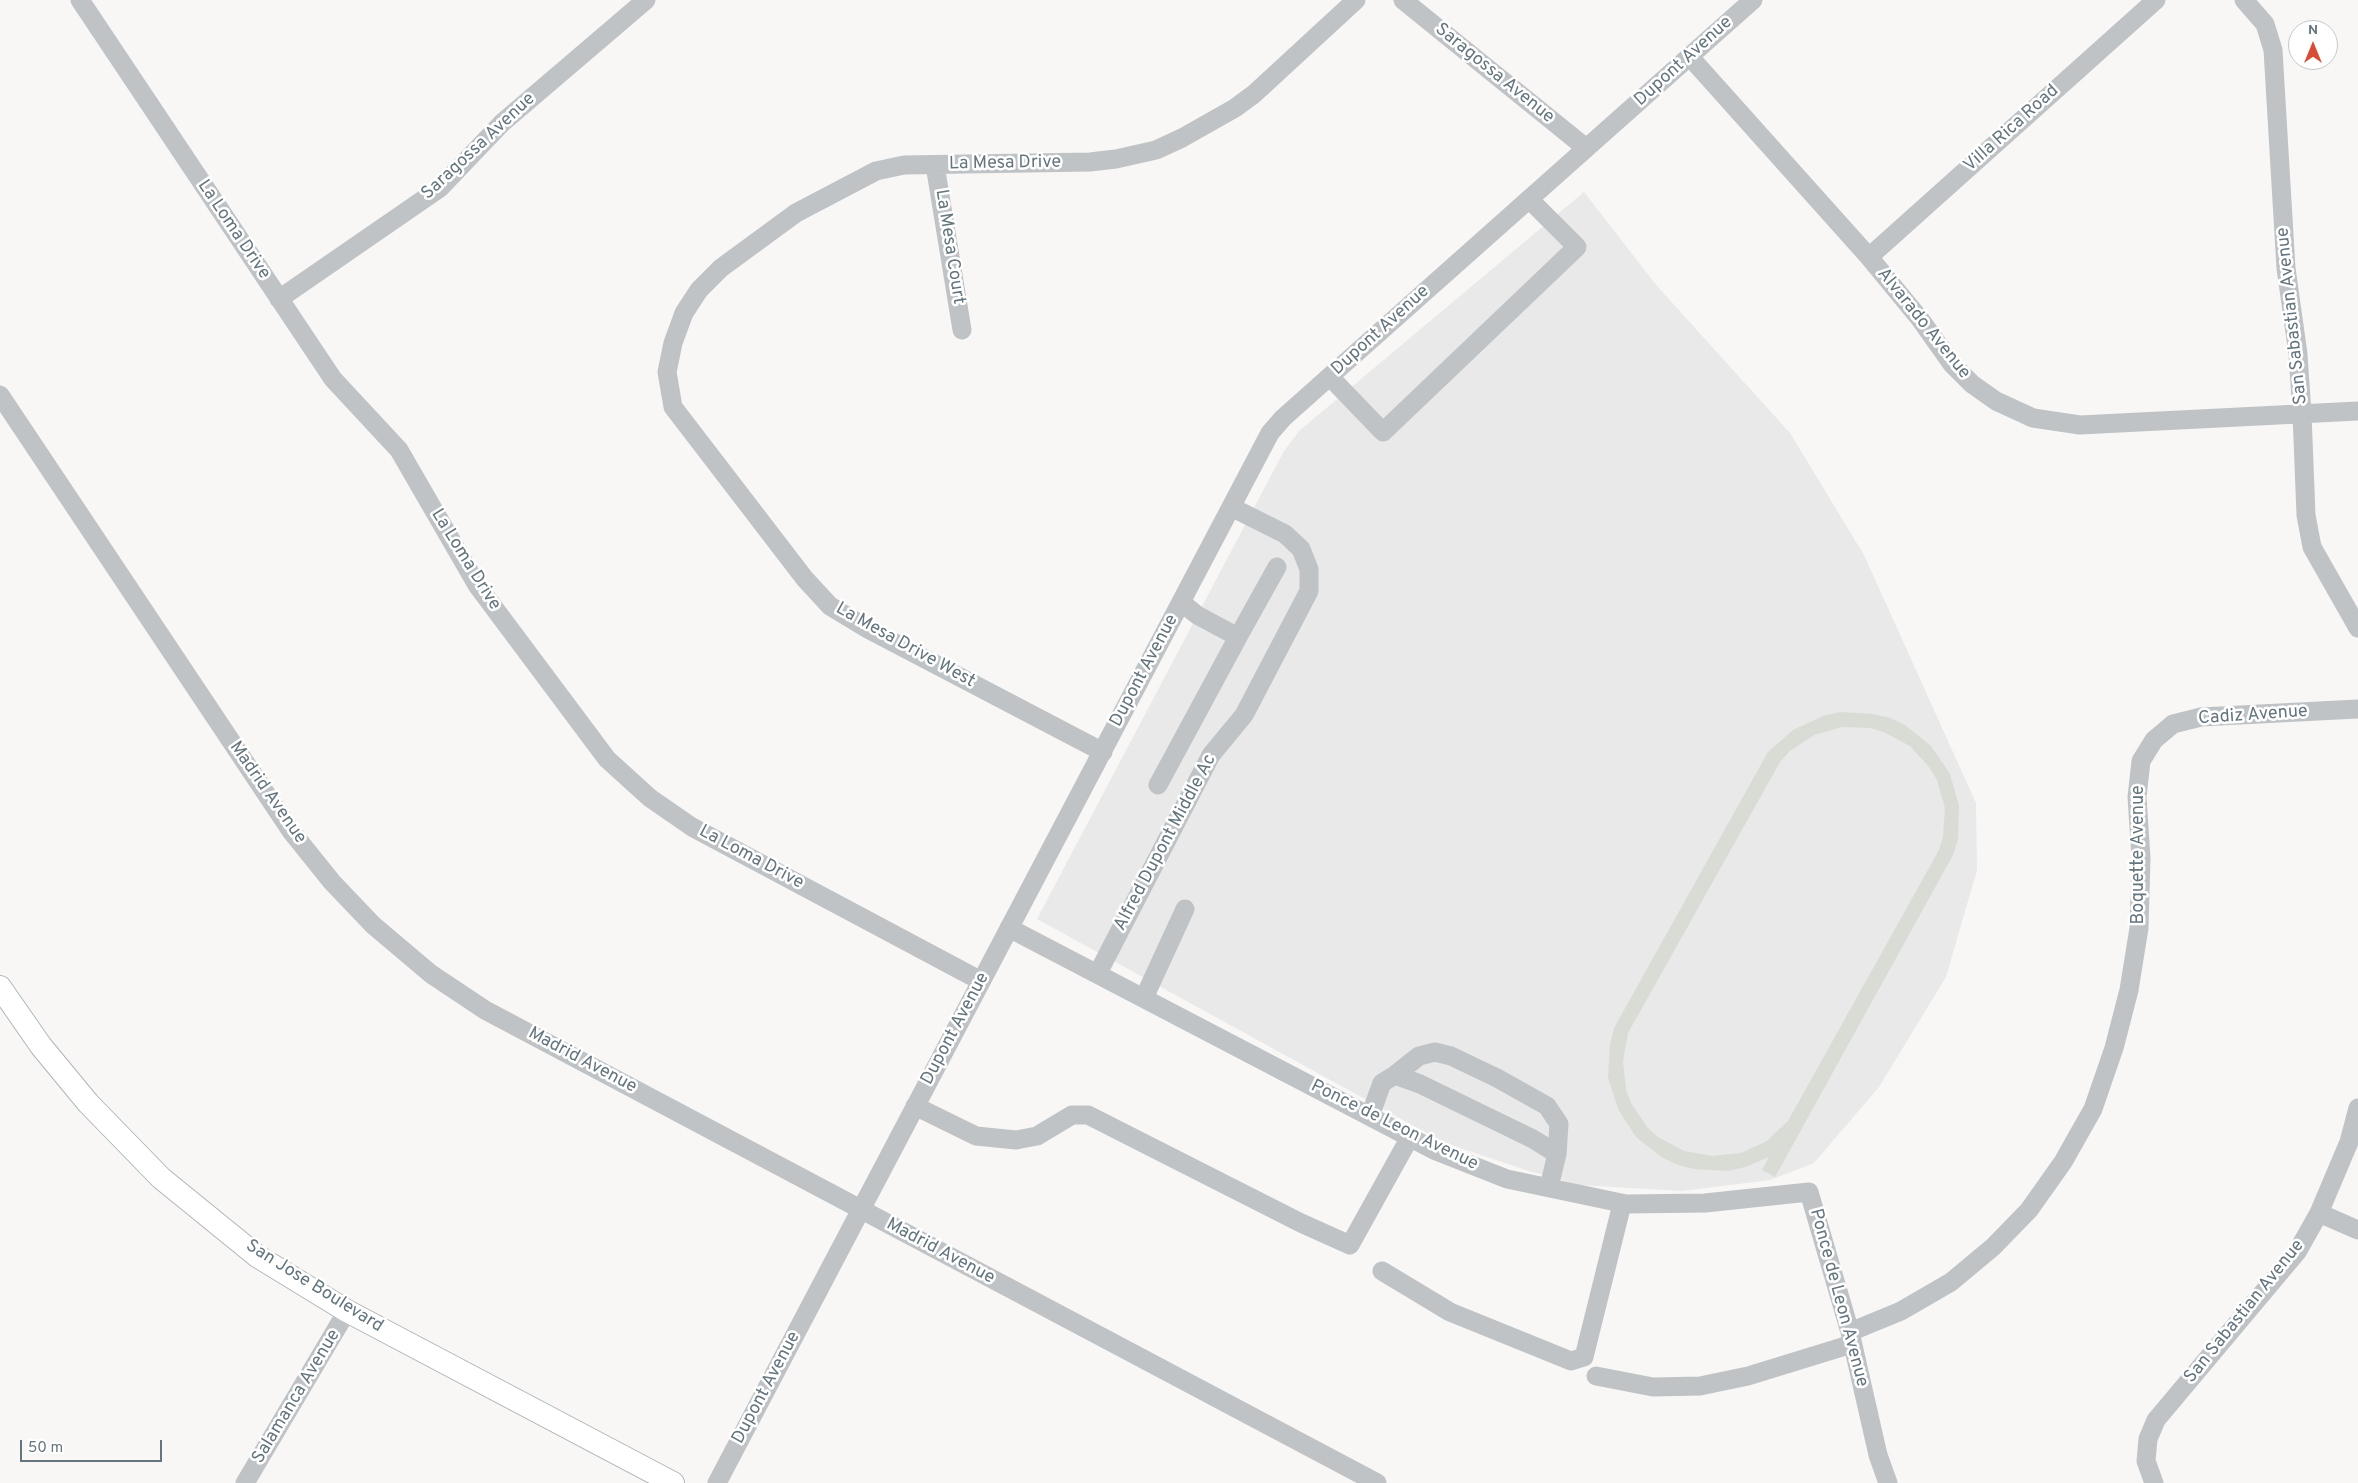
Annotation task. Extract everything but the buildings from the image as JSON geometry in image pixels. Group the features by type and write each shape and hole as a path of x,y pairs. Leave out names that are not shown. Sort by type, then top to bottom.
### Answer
{"main road":[{"name":"San Jose Boulevard","path":"0,987 41,1046 88,1104 161,1178 258,1256 348,1311 672,1483"}],"street":[{"name":"La Loma Drive","path":"80,0 333,379 399,450 477,585 607,759 650,798 692,826 981,981"},
{"name":"Saragossa Avenue","path":"279,299 440,188 502,123 646,0"},
{"name":"La Mesa Drive","path":"673,342 684,313 699,290 721,268 796,213 876,171 904,165 1090,162 1116,160 1156,150 1182,138 1235,108 1254,94 1356,0"},
{"name":"Saragossa Avenue","path":"1403,0 1586,148"},
{"name":"Dupont Avenue","path":"717,1483 1270,433 1283,418 1753,0"},
{"name":"Villa Rica Road","path":"1869,257 2156,0"},
{"name":"San Sabastian Avenue","path":"2244,0 2265,24 2273,50 2286,268 2298,354 2306,515 2312,547 2358,628"},
{"name":"Alvarado Avenue","path":"1690,57 1869,257 1920,319 1952,364 1972,384 1996,401 2033,418 2080,425 2358,411"},
{"name":"La Mesa Court","path":"935,165 962,330"},
{"path":"1330,376 1383,432 1577,247 1529,199"},
{"name":"La Mesa Drive West","path":"673,342 667,372 673,407 805,579 830,606 868,629 1103,752"},
{"name":"Madrid Avenue","path":"0,394 290,831 332,882 373,925 431,974 485,1010 1377,1483"},
{"name":"Alfred Dupont Middle Ac","path":"1098,973 1211,755 1244,715 1309,592 1309,569 1301,549 1285,534 1231,507"},
{"path":"1158,785 1277,567"},
{"path":"1181,602 1197,615 1238,637"},
{"name":"Cadiz Avenue","path":"2154,740 2173,724 2201,717 2358,710"},
{"name":"Boquette Avenue","path":"1596,1376 1653,1387 1700,1386 1748,1376 1851,1338 1951,1282 1993,1247 2029,1210 2063,1162 2092,1108 2114,1048 2129,990 2139,928 2141,858 2136,797 2141,761 2154,740"},
{"path":"1144,998 1184,909"},
{"name":"Ponce de Leon Avenue","path":"1010,928 1436,1151 1506,1179 1622,1204 1705,1203 1809,1192 1851,1338 1878,1456 1888,1483"},
{"path":"1370,1116 1382,1083 1396,1075 1419,1056 1435,1052 1451,1056 1497,1078 1547,1106 1558,1124 1557,1154 1549,1187"},
{"path":"1396,1075 1420,1084 1524,1135 1557,1154"},
{"path":"915,1106 976,1136 1016,1140 1037,1136 1072,1114 1088,1114 1300,1223 1350,1245 1410,1137"},
{"name":"San Sabastian Avenue","path":"2154,1483 2146,1461 2148,1439 2156,1420 2297,1252 2319,1213 2349,1142 2358,1108"},
{"path":"1382,1271 1450,1312 1571,1361 1584,1356 1622,1204"},
{"path":"2319,1213 2358,1230"},
{"name":"Salamanca Avenue","path":"245,1483 348,1311"}],"shaded area":[{"path":"1584,192 1657,286 1790,433 1864,555 1976,803 1977,870 1946,977 1879,1087 1814,1163 1770,1180 1682,1191 1579,1185 1529,1171 1445,1143 1037,919 1284,451 1299,431"},
{"path":"1840,712 1873,714 1890,718 1905,725 1931,746 1950,774 1959,806 1958,839 1953,855 1775,1177 1762,1170 1769,1157 1745,1167 1728,1171 1694,1169 1678,1165 1663,1158 1636,1137 1618,1109 1608,1077 1610,1044 1614,1028 1768,752 1793,730 1823,716","holes":["1842,727 1870,728 1884,732 1910,746 1929,767 1937,780 1945,808 1943,836 1939,850 1788,1121 1767,1141 1741,1153 1712,1156 1684,1151 1658,1137 1647,1127 1631,1103 1626,1090 1623,1061 1628,1033 1780,762 1790,751 1814,735"]}]}
